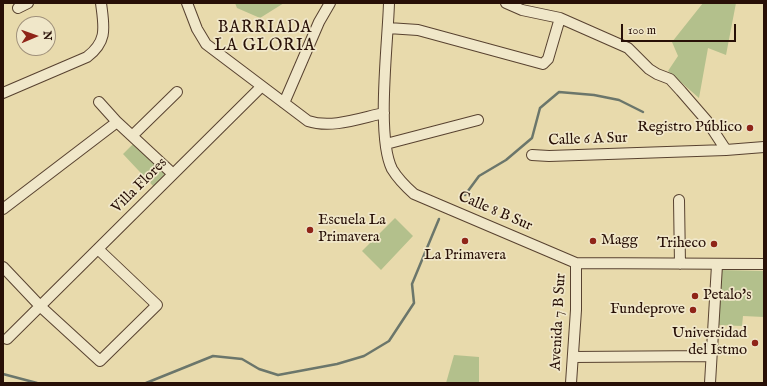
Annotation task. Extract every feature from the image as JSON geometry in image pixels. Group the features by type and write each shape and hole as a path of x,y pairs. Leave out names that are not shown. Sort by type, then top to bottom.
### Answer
{"street":[{"path":"18,8 28,3"},
{"path":"3,93 87,57 96,50 102,42 104,30 101,3"},
{"path":"187,3 197,29 206,44 308,121 317,124 351,121 384,113"},
{"path":"284,103 319,22 330,3"},
{"name":"Calle 8 B Sur","path":"389,3 384,113 386,144 392,167 402,184 414,194 576,263 717,265 764,264"},
{"path":"506,3 522,10 560,18 628,48 657,74 670,79 707,121 726,150"},
{"path":"388,28 418,30 543,64 548,59 560,18"},
{"name":"Villa Flores","path":"7,339 262,87"},
{"path":"132,136 177,92"},
{"path":"99,102 117,122 173,174"},
{"path":"386,144 478,120"},
{"path":"3,209 117,122"},
{"name":"Calle 6 A Sur","path":"532,155 549,156 726,150 764,147"},
{"path":"679,200 680,264"},
{"path":"3,267 41,306 100,361 157,305 98,249"},
{"name":"Avenida 7 B Sur","path":"571,383 576,310 576,263"},
{"path":"710,383 717,265"},
{"path":"573,357 711,356"}],"green space":[{"path":"235,3 284,3 260,18 237,8"},
{"path":"703,3 736,3 726,55 708,48 699,98 668,71 678,56 672,42"},
{"path":"134,143 166,175 154,187 123,154"},
{"path":"395,218 413,236 381,270 362,251"},
{"path":"719,270 764,271 764,317 743,316 742,326 717,325"},
{"path":"454,355 479,357 479,383 446,383"}],"waterway":[{"path":"465,195 479,176 506,160 532,138 540,108 559,92 594,95 619,100 643,112"},
{"path":"146,383 213,356 242,359 259,369 278,375 337,364 364,356 389,341 414,303 412,284 439,219"},
{"path":"3,374 37,383"}],"place":[{"name":"Registro Público","path":"750,128"},
{"name":"Escuela La Primavera","path":"310,230"},
{"name":"La Primavera","path":"465,241"},
{"name":"Magg","path":"593,241"},
{"name":"Triheco","path":"714,244"},
{"name":"Petalo's","path":"695,296"},
{"name":"Fundeprove","path":"693,310"},
{"name":"Universidad del Istmo","path":"755,343"}],"district":[{"name":"BARRIADA LA GLORIA","path":"265,38"}]}
